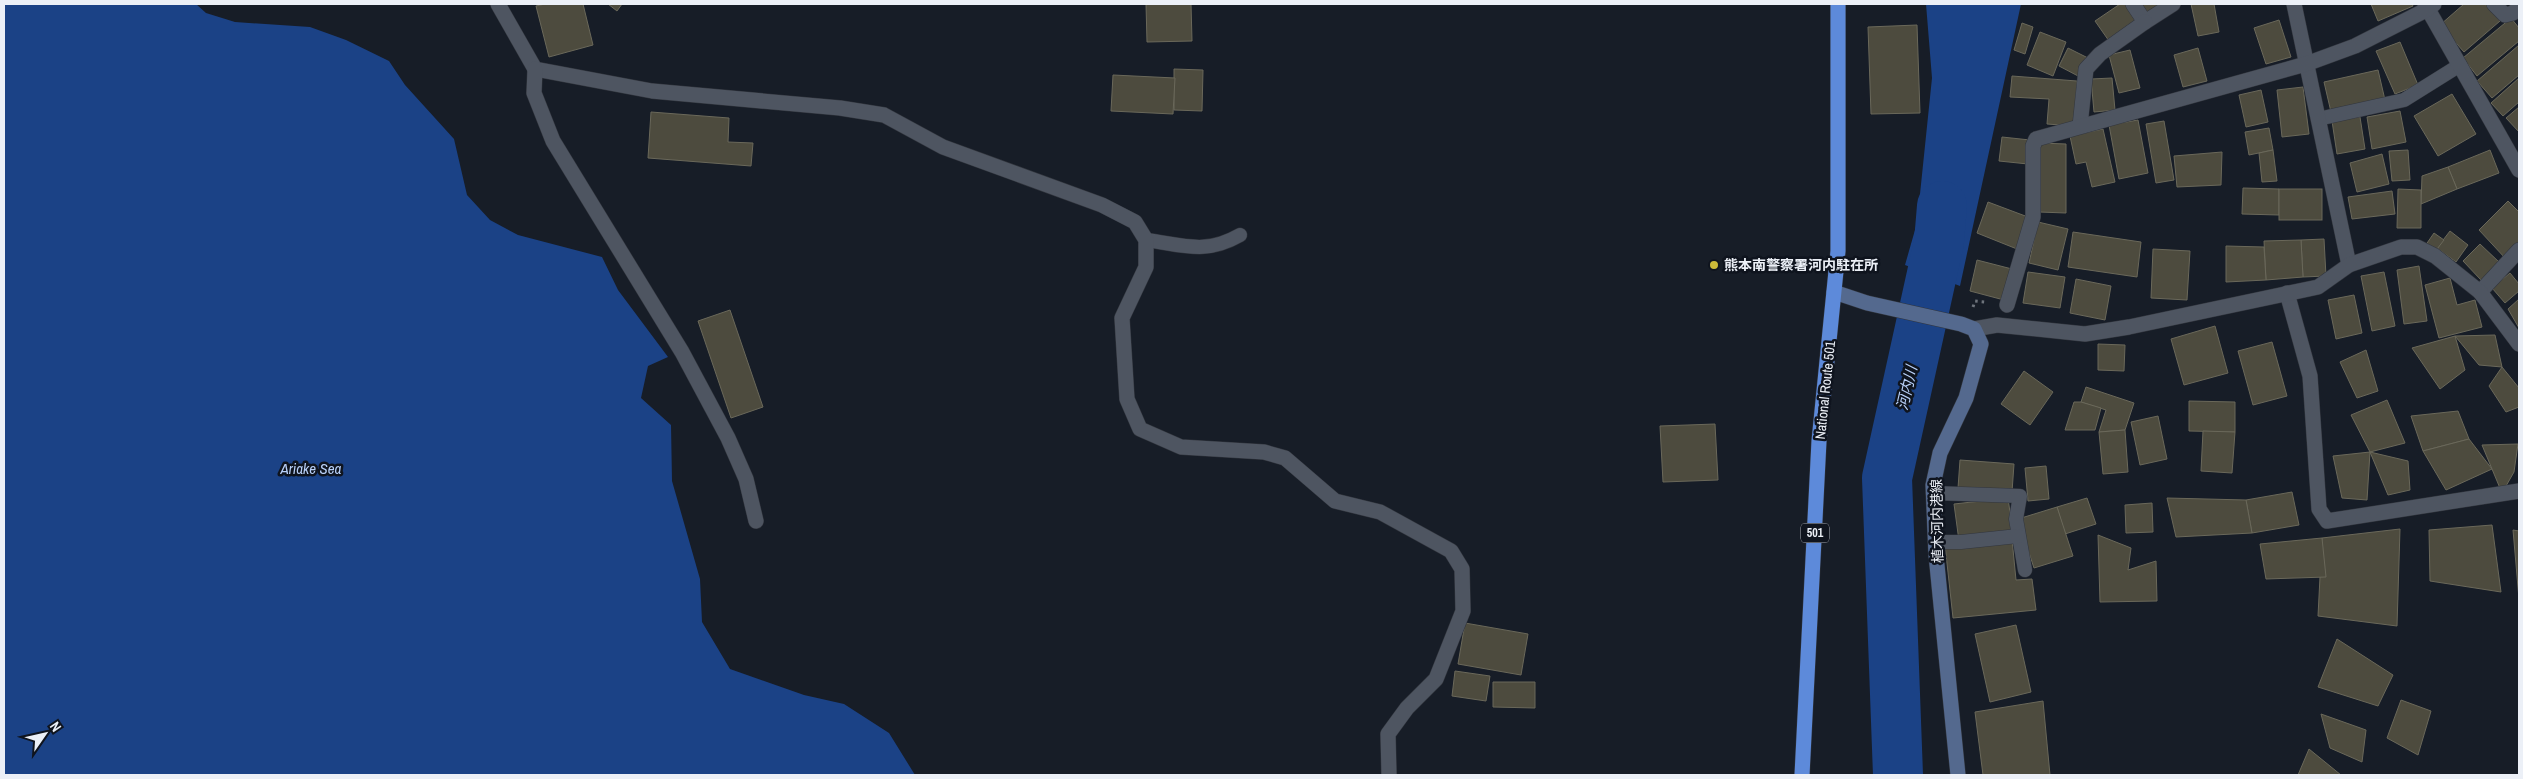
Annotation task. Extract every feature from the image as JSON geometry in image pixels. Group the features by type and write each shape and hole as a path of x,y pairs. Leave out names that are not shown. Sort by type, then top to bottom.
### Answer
{"highway":[{"name":"National Route 501","path":"1802,775 1820,441 1838,251 1838,4"}],"main road":[{"path":"1834,292 1867,303 1967,327"},
{"name":"植木河内港線","path":"1958,775 1935,542 1933,493 1940,453 1966,398 1981,344 1967,327"}],"street":[{"path":"498,4 535,69 534,93 553,141 682,352 728,438 746,479 756,521"},
{"path":"2133,4 2145,22"},
{"path":"2080,126 2086,69 2100,54 2174,4"},
{"path":"2294,4 2349,265"},
{"path":"2494,4 2505,15 2513,13 2519,7"},
{"path":"2007,305 2033,216 2033,146 2036,139 2306,64 2355,46 2429,6 2519,170"},
{"path":"535,69 652,91 840,108 884,116 943,147 1102,205 1135,222 1146,240 1146,267 1122,318 1126,399 1140,428 1181,447 1264,452 1284,458 1335,501 1380,512 1451,551 1462,569 1462,611 1436,679 1406,708 1388,734 1390,775"},
{"path":"1967,327 1997,325 2085,334 2129,327 2318,287 2349,265 2401,246 2417,247 2435,256 2480,292 2519,344"},
{"path":"2480,292 2519,250"},
{"path":"2287,293 2310,376 2319,509 2327,521 2519,490"}],"lane":[{"path":"2318,119 2404,100 2460,65"},
{"path":"1146,240 1198,248 1223,245 1240,235"},
{"path":"1933,493 2020,496 2016,519 2024,570"},
{"path":"1935,542 1961,542 2018,536"}],"water":[{"name":"Ariake Sea","path":"4,4 196,4 206,13 235,22 310,27 346,40 389,61 405,85 454,139 467,195 490,220 518,235 602,257 618,290 668,357 648,366 641,398 671,425 672,481 700,579 702,622 730,669 804,695 844,704 889,733 915,775 4,775"},
{"path":"1926,4 2021,4 1960,286 1905,265 1917,223 1932,78"}],"building":[{"path":"545,4 583,4 593,45 549,57 536,6"},
{"path":"608,4 622,4 617,11"},
{"path":"1146,4 1191,4 1192,41 1147,42"},
{"path":"2120,4 2125,4 2138,22 2109,41 2095,21"},
{"path":"2139,4 2162,4 2147,14"},
{"path":"2191,4 2214,4 2219,32 2198,36"},
{"path":"2371,4 2412,4 2413,6 2378,21"},
{"path":"2464,4 2485,4 2500,21 2464,52 2440,25"},
{"path":"2511,18 2519,28 2519,41 2477,76 2463,58"},
{"path":"2279,20 2291,57 2266,64 2254,28"},
{"path":"2022,23 2033,27 2025,54 2014,50"},
{"path":"1917,25 1920,113 1871,114 1868,27"},
{"path":"2040,32 2066,42 2053,76 2027,65"},
{"path":"2400,42 2418,85 2395,94 2376,51"},
{"path":"2519,45 2519,75 2492,98 2477,81"},
{"path":"2068,48 2090,59 2080,77 2059,66"},
{"path":"2198,48 2207,81 2183,87 2174,55"},
{"path":"2130,50 2140,88 2119,93 2109,55"},
{"path":"1174,69 1203,70 1202,111 1174,110"},
{"path":"2378,70 2385,100 2331,112 2324,82"},
{"path":"1113,75 1175,78 1173,114 1111,111"},
{"path":"2012,76 2077,81 2074,126 2047,124 2049,99 2010,97"},
{"path":"2112,78 2115,110 2094,112 2091,79"},
{"path":"2519,78 2519,102 2503,116 2491,103"},
{"path":"2303,87 2309,134 2282,137 2277,90"},
{"path":"2261,90 2268,122 2246,127 2239,95"},
{"path":"2452,94 2476,134 2438,156 2414,116"},
{"path":"2519,107 2519,132 2506,118"},
{"path":"2400,111 2406,142 2372,149 2367,117"},
{"path":"651,112 729,118 728,142 753,143 751,166 648,158"},
{"path":"2360,117 2365,149 2337,154 2332,121"},
{"path":"2138,120 2148,173 2119,179 2109,125"},
{"path":"2164,121 2174,180 2156,183 2146,124"},
{"path":"2269,128 2273,150 2249,155 2245,132"},
{"path":"2103,129 2115,182 2092,187 2086,162 2076,164 2070,136"},
{"path":"2002,137 2030,140 2028,164 1999,161"},
{"path":"2040,143 2066,144 2066,213 2039,212"},
{"path":"2273,150 2277,181 2262,182 2259,153"},
{"path":"2408,150 2410,180 2392,181 2389,151"},
{"path":"2490,150 2499,173 2457,189 2448,167"},
{"path":"2222,152 2221,185 2177,187 2174,156"},
{"path":"2382,154 2389,184 2357,192 2350,163"},
{"path":"2448,167 2457,189 2421,204 2422,176"},
{"path":"2243,188 2279,189 2279,215 2242,214"},
{"path":"2279,189 2322,189 2322,220 2279,220"},
{"path":"2398,189 2421,190 2421,228 2397,228"},
{"path":"2392,191 2395,214 2352,219 2348,197"},
{"path":"2508,201 2519,212 2519,246 2506,259 2479,230"},
{"path":"1988,202 2028,217 2017,249 1977,233"},
{"path":"2038,222 2068,229 2058,270 2029,263"},
{"path":"2450,231 2468,245 2456,262 2437,248"},
{"path":"2073,232 2141,242 2137,277 2068,267"},
{"path":"2434,233 2444,240 2434,253 2425,246"},
{"path":"2324,239 2326,276 2303,277 2301,240"},
{"path":"2301,240 2303,277 2266,280 2264,241"},
{"path":"2480,244 2499,262 2481,280 2463,261"},
{"path":"2226,246 2264,247 2266,280 2226,282"},
{"path":"2153,249 2190,251 2187,300 2151,298"},
{"path":"1977,260 2012,269 2004,300 1970,291"},
{"path":"2419,266 2427,321 2404,324 2397,270"},
{"path":"2028,272 2065,277 2060,308 2023,303"},
{"path":"2384,272 2395,326 2372,331 2361,276"},
{"path":"2510,273 2519,284 2519,291 2505,303 2492,288"},
{"path":"2450,278 2457,305 2475,300 2482,327 2439,338 2425,285"},
{"path":"2076,279 2111,286 2105,320 2070,313"},
{"path":"2354,295 2362,333 2336,339 2328,300"},
{"path":"2519,299 2519,328 2508,309"},
{"path":"730,310 763,407 731,418 698,321"},
{"path":"2215,326 2228,373 2184,385 2171,339"},
{"path":"2495,335 2502,367 2479,365 2455,336"},
{"path":"2455,336 2465,370 2440,389 2412,348"},
{"path":"2272,342 2287,396 2253,405 2238,351"},
{"path":"2098,344 2125,345 2124,371 2098,370"},
{"path":"2366,350 2378,391 2357,398 2340,362"},
{"path":"2502,367 2519,388 2519,407 2506,412 2489,386"},
{"path":"2024,371 2053,392 2030,425 2001,404"},
{"path":"2086,387 2134,403 2125,430 2099,432 2106,410 2081,402"},
{"path":"2387,400 2405,443 2370,452 2351,415"},
{"path":"2189,401 2235,402 2235,432 2189,431"},
{"path":"2074,402 2081,402 2101,408 2095,430 2065,430"},
{"path":"2458,411 2469,439 2423,451 2411,416"},
{"path":"2158,416 2167,459 2140,465 2131,422"},
{"path":"1715,424 1718,480 1663,482 1660,426"},
{"path":"2125,430 2128,472 2103,474 2099,432"},
{"path":"2203,431 2235,432 2232,473 2201,471"},
{"path":"2469,439 2492,469 2446,490 2423,451"},
{"path":"2518,444 2514,472 2502,493 2482,445"},
{"path":"2370,452 2408,461 2410,490 2388,495"},
{"path":"2370,452 2367,500 2342,498 2333,456"},
{"path":"1960,460 2014,464 2012,492 1958,488"},
{"path":"2046,466 2049,499 2028,501 2025,468"},
{"path":"2292,492 2299,525 2252,533 2246,500"},
{"path":"2008,498 2013,534 1959,541 1954,504"},
{"path":"2087,498 2096,524 2065,534 2057,507"},
{"path":"2167,498 2246,500 2252,533 2176,537"},
{"path":"2152,503 2153,532 2126,533 2125,505"},
{"path":"2057,507 2073,556 2034,568 2018,519"},
{"path":"2492,525 2501,592 2430,581 2429,530"},
{"path":"2400,529 2397,626 2318,616 2322,538"},
{"path":"2513,530 2519,531 2519,599"},
{"path":"2098,535 2131,548 2128,570 2156,561 2157,601 2100,602"},
{"path":"2322,538 2326,577 2266,579 2260,544"},
{"path":"2012,539 2016,580 2032,579 2036,610 1953,618 1945,545"},
{"path":"1465,623 1528,634 1521,675 1458,664"},
{"path":"2016,625 2031,692 1990,702 1975,634"},
{"path":"2337,639 2393,675 2378,706 2318,687"},
{"path":"1455,671 1490,676 1486,701 1452,696"},
{"path":"1493,682 1535,682 1535,708 1493,707"},
{"path":"2401,700 2431,711 2418,755 2387,738"},
{"path":"2043,701 2050,775 1983,775 1975,712"},
{"path":"2321,714 2366,730 2362,762 2330,748"},
{"path":"2309,749 2341,775 2298,775"}],"waterway":[{"name":"河内川","path":"1898,775 1887,478 1939,242 1942,206"}],"place":[{"name":"熊本南警察署河内駐在所","path":"1714,265"}]}
